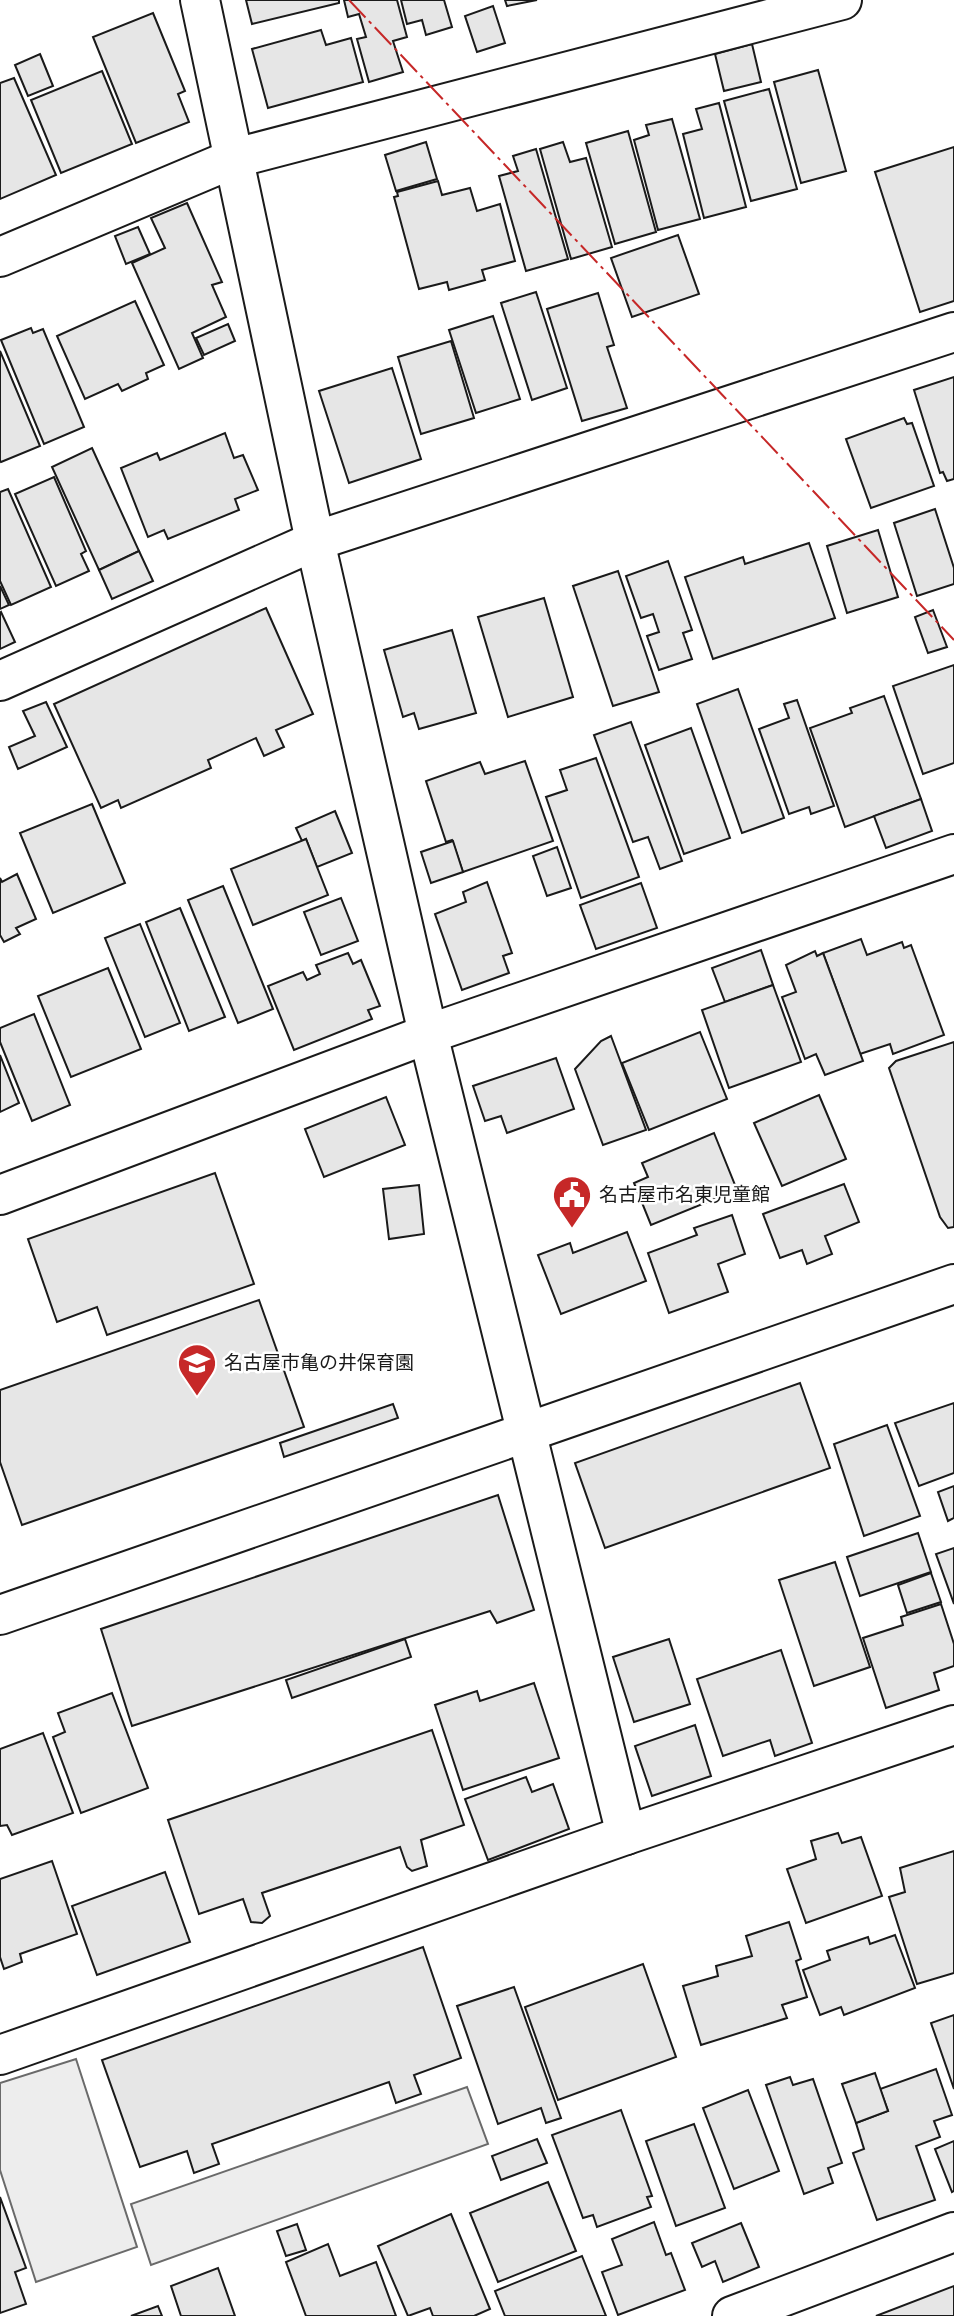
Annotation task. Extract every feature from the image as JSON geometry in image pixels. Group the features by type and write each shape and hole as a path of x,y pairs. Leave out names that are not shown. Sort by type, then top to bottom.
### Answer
{"street":[{"path":"201,0 315,541 428,1034 524,1433 626,1835"},
{"path":"0,257 235,158 842,0"},
{"path":"0,681 315,541 954,332"},
{"path":"0,1195 428,1034 954,853"},
{"path":"0,1615 954,1284"},
{"path":"0,2055 626,1835 954,1725"},
{"path":"732,2316 954,2232"}],"shaded area":[{"path":"76,2059 137,2247 36,2282 0,2170 0,2083"},
{"path":"467,2087 488,2144 151,2265 131,2204"}],"building":[{"path":"246,0 339,0 339,3 252,24"},
{"path":"344,0 397,0 407,37 393,41 403,72 369,82 357,39 366,37 359,14 348,17"},
{"path":"401,0 444,0 452,27 426,35 422,20 407,24"},
{"path":"505,0 537,0 507,6"},
{"path":"493,6 505,43 477,52 465,16"},
{"path":"153,13 185,91 178,94 189,122 136,143 93,37"},
{"path":"321,30 326,45 351,38 363,82 268,108 252,49"},
{"path":"752,44 761,82 724,91 715,54"},
{"path":"40,54 53,86 28,96 15,65"},
{"path":"818,70 846,171 801,183 774,82"},
{"path":"102,71 132,144 61,173 31,100"},
{"path":"14,78 56,175 0,199 0,83"},
{"path":"769,89 797,189 751,201 724,101"},
{"path":"719,103 746,207 704,218 683,134 702,129 696,109"},
{"path":"672,119 700,219 658,230 634,140 649,135 646,125"},
{"path":"628,131 656,232 615,244 586,143"},
{"path":"426,142 437,179 396,191 385,155"},
{"path":"563,142 570,162 586,158 612,247 571,259 540,149"},
{"path":"954,147 954,301 920,312 875,172"},
{"path":"536,149 568,259 526,271 499,176 518,171 513,156"},
{"path":"438,181 442,195 470,188 477,211 500,204 515,261 482,270 485,280 449,290 447,282 419,289 394,197 398,196 397,192"},
{"path":"187,203 222,282 212,285 226,317 192,333 203,358 179,369 132,263 165,248 151,218"},
{"path":"138,227 150,254 126,264 115,236"},
{"path":"678,235 699,294 632,317 611,258"},
{"path":"536,292 567,388 532,400 501,303"},
{"path":"598,293 614,345 607,347 627,408 582,421 547,309"},
{"path":"135,301 164,365 146,373 148,379 122,391 118,384 85,399 57,336"},
{"path":"493,316 520,399 476,413 449,330"},
{"path":"228,324 235,341 204,355 196,338"},
{"path":"31,328 33,333 43,329 84,427 44,444 1,340"},
{"path":"451,341 474,418 421,434 398,357"},
{"path":"0,351 40,446 1,462 0,461"},
{"path":"392,368 421,459 349,483 319,391"},
{"path":"954,377 954,479 947,481 943,472 940,473 914,390"},
{"path":"904,418 907,424 912,423 934,486 871,508 846,439"},
{"path":"225,433 234,458 243,455 258,490 235,499 239,510 168,539 164,530 148,537 121,468 157,453 160,460"},
{"path":"92,448 139,551 99,570 52,467"},
{"path":"54,477 86,551 81,554 89,571 56,586 15,494"},
{"path":"8,489 51,587 11,605 0,581 0,492"},
{"path":"935,509 954,568 954,584 917,596 894,523"},
{"path":"878,530 898,597 847,613 827,546"},
{"path":"809,543 835,618 713,659 685,577 743,557 745,564"},
{"path":"139,551 153,581 112,599 99,570"},
{"path":"668,561 692,630 683,633 692,659 659,670 647,636 659,632 653,614 641,618 626,576"},
{"path":"618,571 659,692 613,706 573,586"},
{"path":"0,586 9,605 0,609"},
{"path":"544,598 573,697 508,717 478,617"},
{"path":"266,608 313,714 276,730 284,747 264,756 256,738 208,760 211,768 121,808 118,800 101,808 54,704"},
{"path":"933,610 947,647 928,653 915,617"},
{"path":"0,613 15,642 0,649"},
{"path":"452,630 476,713 419,729 414,713 403,717 384,650"},
{"path":"954,665 954,763 923,774 893,686"},
{"path":"738,689 784,818 742,833 697,704"},
{"path":"884,696 921,799 845,827 810,728 852,713 850,708"},
{"path":"797,700 834,806 811,814 809,807 789,814 759,729 789,718 784,704"},
{"path":"46,702 67,747 18,769 9,747 35,736 23,711"},
{"path":"631,722 682,861 660,869 648,837 633,842 594,735"},
{"path":"691,728 730,838 684,854 645,745"},
{"path":"596,758 639,877 581,898 546,797 567,790 560,770"},
{"path":"525,761 553,841 463,872 452,840 446,842 426,781 480,762 485,774"},
{"path":"921,799 932,831 886,848 874,816"},
{"path":"92,804 125,883 53,913 20,833"},
{"path":"335,811 352,853 317,867 306,839 302,841 296,828"},
{"path":"306,839 328,895 253,925 231,869"},
{"path":"453,841 463,872 431,883 421,852"},
{"path":"557,847 571,888 547,896 533,856"},
{"path":"17,874 36,919 16,928 20,934 4,942 0,935 0,878 2,882"},
{"path":"487,882 512,953 503,956 509,973 462,990 435,914 466,902 463,892"},
{"path":"641,883 657,928 596,949 580,905"},
{"path":"223,886 273,1009 238,1023 188,900"},
{"path":"341,898 358,941 321,955 304,912"},
{"path":"180,908 225,1017 189,1031 146,922"},
{"path":"140,924 180,1023 145,1037 105,938"},
{"path":"861,939 867,955 902,942 904,948 911,945 944,1035 893,1054 890,1044 860,1054 823,953"},
{"path":"761,950 773,985 725,1002 712,968"},
{"path":"815,951 817,956 823,953 863,1061 825,1075 816,1054 805,1059 782,997 796,992 786,965"},
{"path":"348,953 353,964 361,960 380,1006 368,1010 372,1019 294,1050 268,986 303,972 307,980 320,974 316,965"},
{"path":"108,968 141,1049 71,1077 38,996"},
{"path":"773,985 801,1062 729,1088 702,1010"},
{"path":"34,1014 70,1105 32,1121 0,1042 0,1028"},
{"path":"700,1032 727,1099 649,1130 622,1063"},
{"path":"611,1036 646,1130 603,1145 575,1069 601,1041"},
{"path":"954,1042 954,1227 948,1228 940,1217 889,1068 896,1061"},
{"path":"0,1055 19,1103 0,1112"},
{"path":"556,1058 574,1109 507,1133 501,1116 485,1121 473,1086"},
{"path":"819,1095 846,1159 782,1186 754,1123"},
{"path":"386,1097 405,1145 324,1177 305,1129"},
{"path":"714,1133 737,1190 651,1225 634,1183 648,1177 642,1163"},
{"path":"215,1173 254,1284 107,1335 97,1307 57,1322 28,1239"},
{"path":"844,1184 859,1222 825,1236 832,1254 807,1264 802,1250 780,1258 763,1214"},
{"path":"419,1185 424,1234 389,1239 383,1189"},
{"path":"732,1215 745,1254 718,1264 728,1292 669,1313 648,1253 697,1235 694,1228"},
{"path":"627,1232 646,1281 561,1314 538,1255 570,1243 573,1253"},
{"path":"259,1300 304,1427 22,1525 0,1462 0,1390"},
{"path":"800,1383 830,1468 605,1548 575,1463"},
{"path":"954,1403 954,1473 919,1486 895,1423"},
{"path":"393,1404 398,1418 284,1457 280,1443"},
{"path":"887,1425 920,1516 864,1536 834,1444"},
{"path":"954,1486 954,1518 948,1521 938,1492"},
{"path":"498,1495 534,1610 497,1623 490,1611 132,1726 101,1629"},
{"path":"918,1533 931,1572 860,1596 847,1557"},
{"path":"954,1548 954,1604 936,1554"},
{"path":"835,1562 870,1667 814,1686 779,1580"},
{"path":"931,1573 941,1602 907,1613 898,1585"},
{"path":"941,1604 954,1644 954,1666 934,1673 939,1690 886,1708 863,1638 903,1625 901,1617"},
{"path":"405,1639 411,1657 292,1698 286,1680"},
{"path":"669,1639 690,1704 634,1722 613,1657"},
{"path":"781,1650 812,1743 775,1756 770,1740 723,1756 697,1679"},
{"path":"534,1683 559,1758 463,1790 435,1705 477,1691 480,1701"},
{"path":"112,1693 148,1788 81,1813 53,1737 65,1732 58,1713"},
{"path":"695,1725 711,1776 652,1796 635,1746"},
{"path":"432,1730 464,1825 421,1840 427,1866 412,1871 407,1867 400,1847 262,1893 270,1916 262,1923 251,1922 243,1899 199,1914 168,1820"},
{"path":"43,1733 73,1813 12,1835 7,1825 0,1826 0,1749"},
{"path":"526,1777 532,1792 553,1784 569,1829 488,1860 465,1799"},
{"path":"838,1833 842,1843 861,1837 882,1896 806,1923 787,1869 816,1859 811,1841"},
{"path":"954,1851 954,1973 917,1984 889,1897 905,1892 900,1868"},
{"path":"52,1861 77,1934 20,1954 22,1962 4,1969 0,1957 0,1879"},
{"path":"165,1872 190,1942 97,1975 72,1906"},
{"path":"789,1922 801,1959 796,1961 807,1997 782,2005 787,2018 701,2045 683,1986 718,1976 716,1966 752,1956 746,1936"},
{"path":"895,1935 915,1988 844,2015 841,2007 820,2015 803,1970 830,1960 827,1951 868,1937 870,1944"},
{"path":"423,1947 461,2058 414,2075 421,2094 396,2103 389,2082 212,2144 219,2164 194,2173 187,2151 140,2167 102,2060"},
{"path":"643,1964 676,2057 558,2100 525,2007"},
{"path":"514,1987 561,2118 546,2123 541,2108 498,2124 457,2006"},
{"path":"954,2015 954,2089 931,2023"},
{"path":"936,2069 952,2115 934,2121 940,2137 916,2146 935,2200 877,2220 853,2153 864,2149 856,2123 888,2111 880,2089"},
{"path":"875,2073 888,2111 856,2123 842,2084"},
{"path":"790,2077 793,2085 813,2079 842,2163 828,2168 833,2183 804,2194 766,2085"},
{"path":"748,2090 779,2171 734,2189 703,2108"},
{"path":"621,2110 652,2196 647,2197 651,2207 597,2227 593,2215 583,2218 552,2135"},
{"path":"694,2124 725,2208 676,2226 646,2141"},
{"path":"537,2139 547,2163 501,2180 492,2156"},
{"path":"954,2141 954,2191 952,2192 935,2149"},
{"path":"548,2182 576,2251 498,2282 470,2213"},
{"path":"0,2197 26,2268 15,2272 26,2304 0,2313"},
{"path":"451,2214 490,2309 474,2316 433,2316 430,2308 408,2316 378,2246"},
{"path":"654,2222 666,2255 671,2253 685,2290 618,2315 602,2272 622,2265 612,2239"},
{"path":"741,2223 759,2267 723,2282 715,2261 702,2267 692,2243"},
{"path":"297,2224 306,2250 286,2256 277,2231"},
{"path":"328,2244 340,2276 376,2262 396,2316 306,2316 286,2262"},
{"path":"582,2256 606,2316 505,2316 495,2291"},
{"path":"218,2268 235,2316 181,2316 171,2286"},
{"path":"954,2286 954,2316 876,2316"},
{"path":"158,2306 162,2316 131,2316"}],"power":[{"path":"349,0 954,640"}],"place":[{"name":"名古屋市名東児童館","path":"572,1229"},
{"name":"名古屋市亀の井保育園","path":"197,1397"}]}
